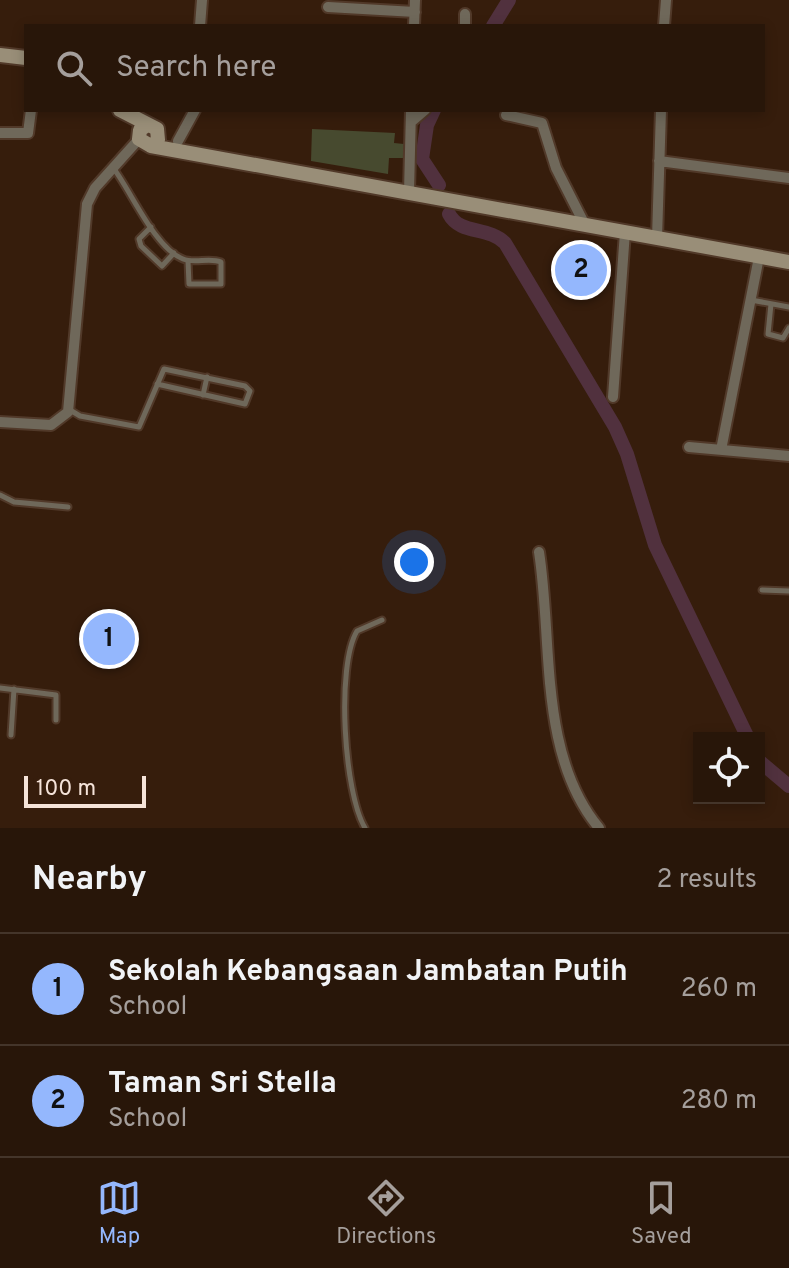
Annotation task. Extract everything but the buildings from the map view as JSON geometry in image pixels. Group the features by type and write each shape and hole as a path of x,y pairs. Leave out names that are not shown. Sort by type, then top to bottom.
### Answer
{"street":[{"path":"200,24 202,0"},
{"path":"664,24 666,0"},
{"path":"328,7 415,6"},
{"path":"465,14 465,24"},
{"path":"0,55 24,58"},
{"path":"0,133 28,133 31,112"},
{"path":"121,112 147,137 216,158 789,262"},
{"path":"178,141 194,112"},
{"path":"409,192 411,112"},
{"path":"411,122 423,112"},
{"path":"657,238 661,112"},
{"path":"506,115 542,123 556,168 585,225"},
{"path":"147,137 178,141 216,158"},
{"path":"0,422 58,423 68,410 87,204 95,188 147,137"},
{"path":"659,161 789,178"},
{"path":"613,397 625,232"},
{"path":"721,450 759,257"},
{"path":"689,447 789,456"},
{"path":"539,552 557,742 570,783 599,828"}],"lane":[{"path":"118,165 151,227 174,253 188,261 221,262 221,284 189,284 188,261"},
{"path":"151,227 139,239 141,246 162,266 174,253"},
{"path":"750,300 789,307"},
{"path":"771,304 768,334 783,338 789,328"},
{"path":"68,410 80,416 139,427 157,384 164,369 245,386 250,391 245,404 157,384"},
{"path":"203,395 207,377"},
{"path":"0,495 14,502 68,507"},
{"path":"762,590 789,591"},
{"path":"365,828 351,795 348,772 347,660 357,631 382,620"},
{"path":"0,688 56,695 56,720"},
{"path":"11,735 14,689"}],"green space":[{"path":"312,129 395,133 394,143 404,144 403,158 389,158 388,174 311,161"}],"waterway":[{"path":"494,24 509,0"},
{"path":"433,112 427,125 422,159 439,185"},
{"path":"449,214 460,225 491,234 505,243 615,427 627,454 655,545 745,732"},
{"path":"765,766 789,786"}],"place":[{"name":"Taman Sri Stella","path":"581,270"},
{"name":"Sekolah Kebangsaan Jambatan Putih","path":"109,639"}]}
